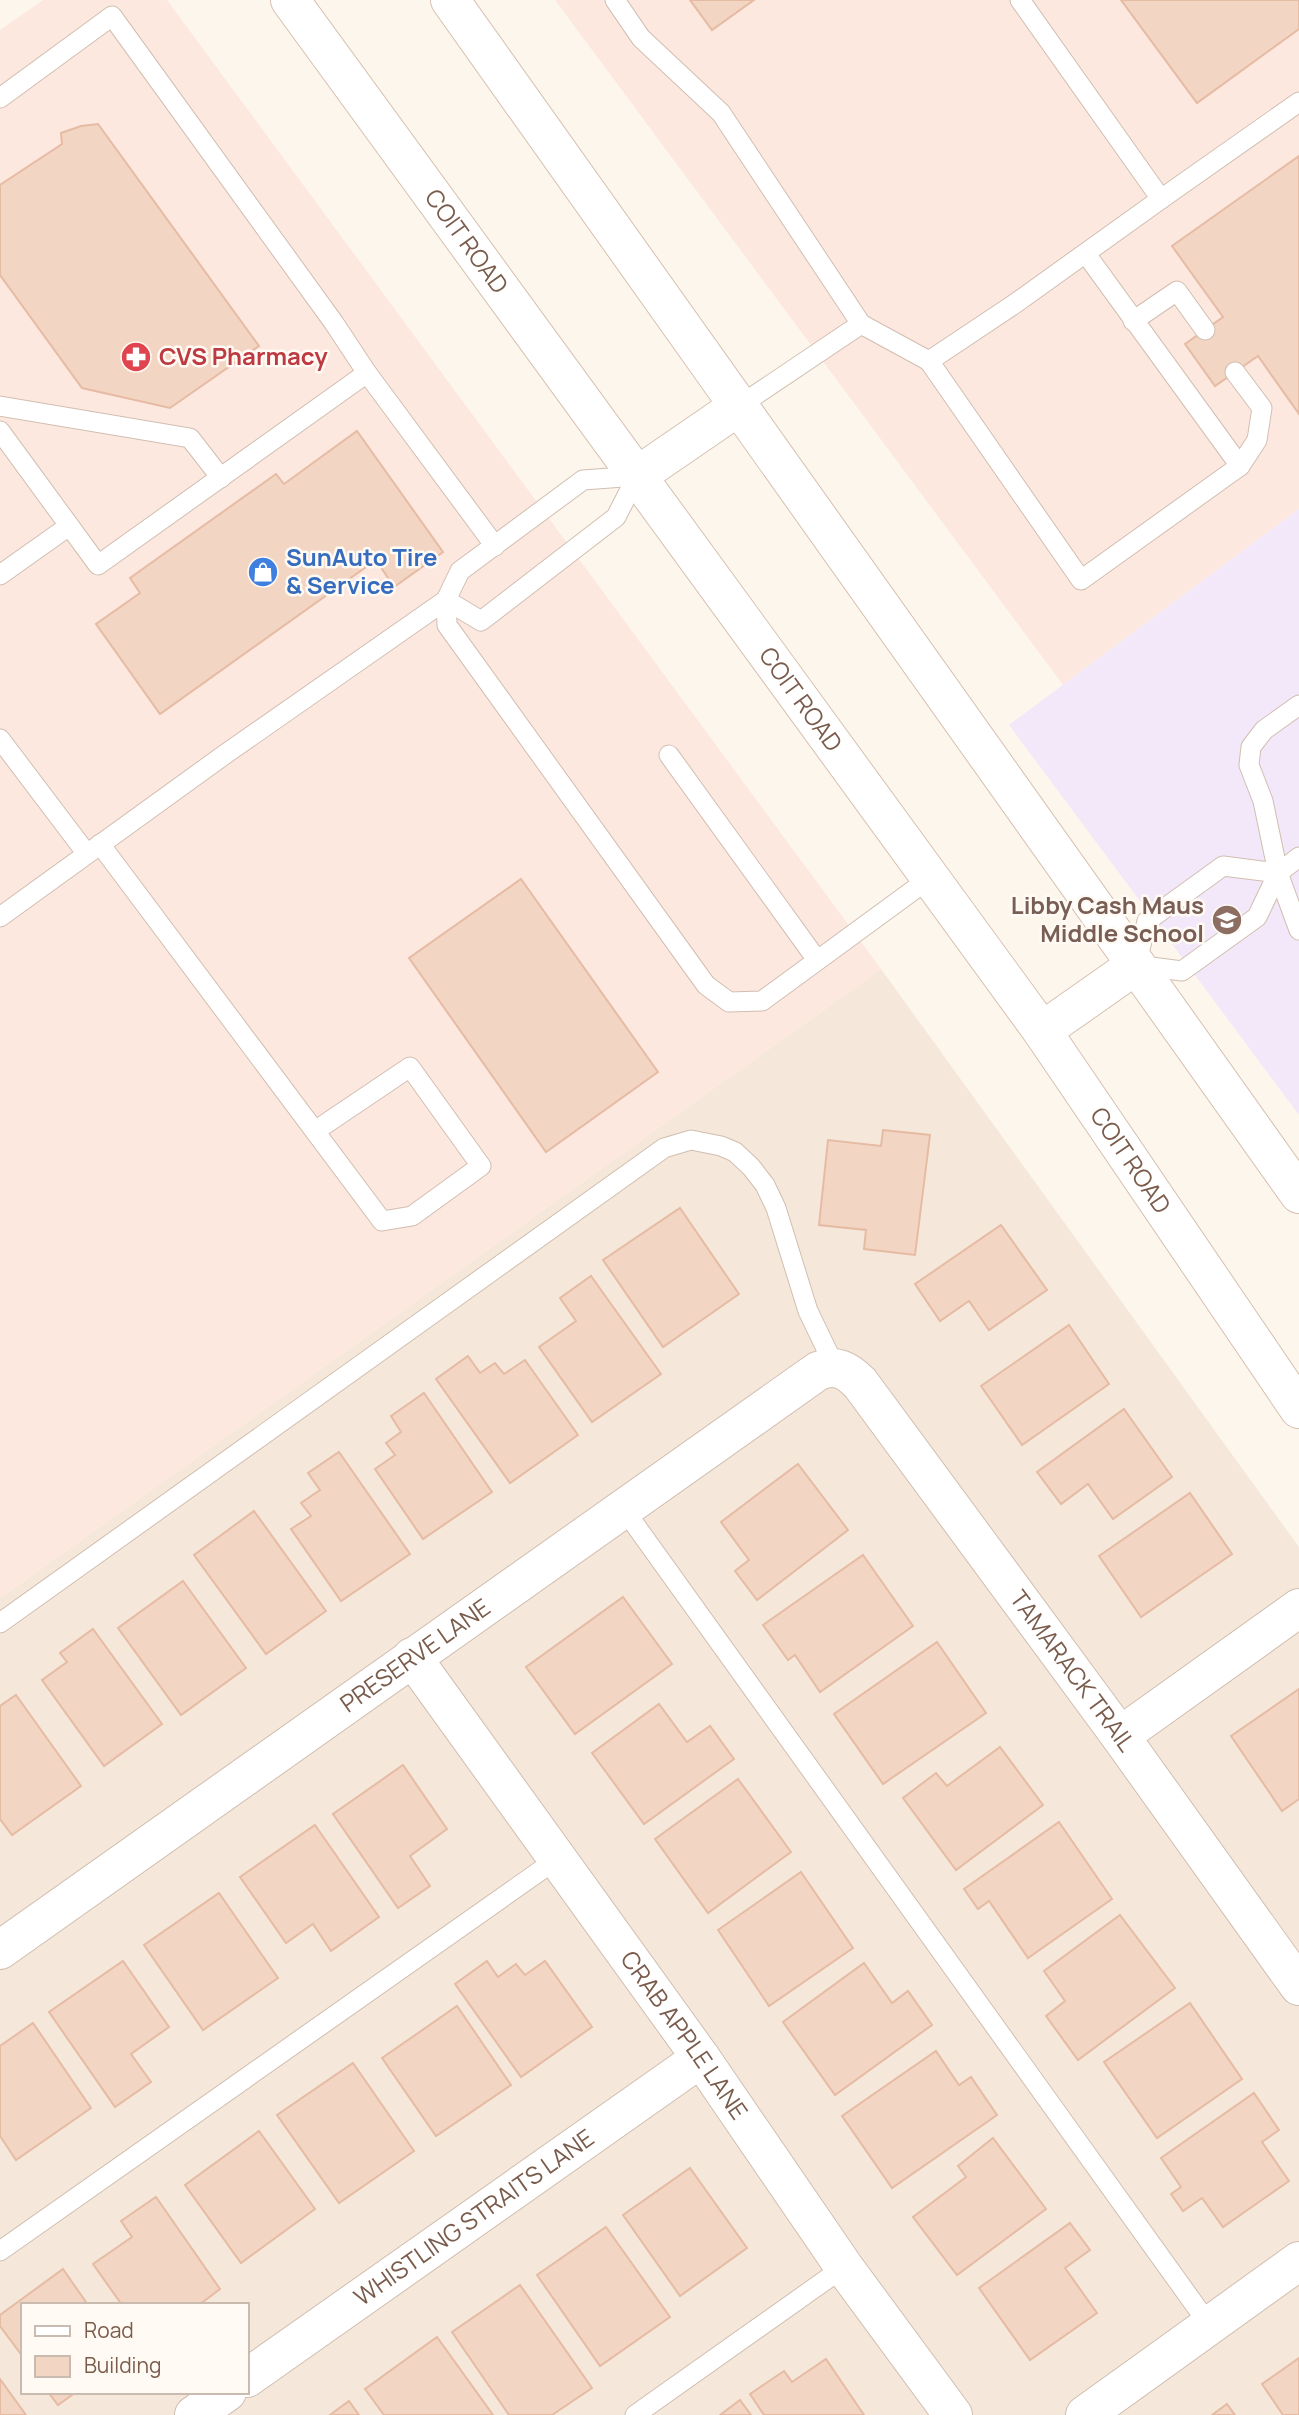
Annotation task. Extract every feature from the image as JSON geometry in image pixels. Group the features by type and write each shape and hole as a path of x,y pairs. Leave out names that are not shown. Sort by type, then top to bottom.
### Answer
{"street":[{"name":"COIT ROAD","path":"290,0 1042,1031 1299,1409"},
{"path":"450,0 1299,1194"},
{"path":"637,476 740,406"},
{"path":"1042,1031 1136,965"},
{"name":"PRESERVE LANE","path":"0,1950 818,1371 835,1367"},
{"name":"TAMARACK TRAIL","path":"835,1367 846,1371 860,1383 1120,1736 1299,1986"},
{"path":"1120,1736 1299,1608"},
{"name":"CRAB APPLE LANE","path":"412,1657 701,2058 844,2267 953,2415"},
{"name":"WHISTLING STRAITS LANE","path":"248,2377 701,2058"},
{"path":"1085,2415 1299,2261"},
{"path":"194,2415 224,2394"}],"lane":[{"path":"615,0 641,38 721,113 861,324 929,361 1080,580 1240,466 1257,440 1262,408 1235,372"},
{"path":"1020,0 1161,199"},
{"path":"0,98 113,16 495,546"},
{"path":"929,361 1086,254 1299,102"},
{"path":"1086,254 1240,466"},
{"path":"1133,321 1177,290 1205,330"},
{"path":"740,406 861,324"},
{"path":"0,431 7,453 98,565 368,373"},
{"path":"0,406 190,438 221,478"},
{"path":"637,476 583,480 460,571 446,600 447,625 706,985 729,1002 762,1001 930,878"},
{"path":"446,600 481,621 617,517 637,476"},
{"path":"0,576 69,526"},
{"path":"0,917 224,755 446,600"},
{"path":"1299,705 1264,730 1251,747 1250,765 1263,801 1278,873 1299,930"},
{"path":"0,739 94,849 315,1131 382,1221 412,1216 481,1166 410,1068 315,1131"},
{"path":"669,755 817,960"},
{"path":"1278,873 1223,866 1147,921 1136,965 1182,971 1257,917 1278,873 1299,857"},
{"path":"0,1623 664,1148 691,1140 735,1152 751,1167 765,1185 776,1208 808,1311 835,1367"},
{"path":"624,1508 1210,2326"},
{"path":"0,2251 557,1858"},
{"path":"635,2415 844,2267"}],"shaded area":[{"path":"43,0 167,0 881,969 0,1598 0,30"},
{"path":"555,0 1299,0 1299,509 1063,685"},
{"name":"Libby Cash Maus Middle School","path":"1299,509 1299,1115 1009,725"},
{"path":"881,969 1299,1547 1299,2415 0,2415 0,1598"}],"building":[{"path":"690,0 754,0 712,30"},
{"path":"1121,0 1299,0 1299,29 1197,103"},
{"name":"CVS Pharmacy","path":"98,124 259,346 170,408 82,388 0,275 0,185 62,144 61,133"},
{"path":"1299,156 1299,414 1258,356 1215,386 1185,344 1223,317 1172,246"},
{"path":"357,431 443,552 394,587 376,560 160,714 96,624 140,593 130,578 276,474 284,484"},
{"path":"521,879 658,1072 546,1152 409,958"},
{"path":"883,1130 930,1135 915,1255 864,1249 866,1230 819,1225 828,1140 881,1146"},
{"path":"680,1208 739,1294 663,1347 603,1260"},
{"path":"1001,1225 1047,1290 989,1330 969,1301 940,1321 915,1284"},
{"path":"591,1276 661,1374 592,1422 539,1347 576,1321 560,1298"},
{"path":"1069,1325 1109,1384 1022,1445 981,1386"},
{"path":"468,1356 480,1373 495,1363 504,1374 525,1360 578,1435 510,1483 436,1379"},
{"path":"424,1393 492,1492 423,1539 375,1469 395,1455 386,1443 401,1432 391,1416"},
{"path":"1124,1409 1172,1477 1113,1519 1088,1484 1061,1504 1037,1472"},
{"path":"339,1452 410,1554 341,1601 291,1529 311,1516 301,1503 320,1490 308,1473"},
{"path":"798,1464 848,1530 757,1600 735,1571 749,1560 721,1522"},
{"path":"1190,1493 1232,1554 1141,1617 1099,1556"},
{"path":"254,1511 326,1611 266,1654 194,1555"},
{"path":"863,1555 913,1626 820,1692 795,1655 788,1660 763,1625"},
{"path":"183,1581 246,1668 181,1715 118,1628"},
{"path":"623,1597 672,1664 575,1734 526,1667"},
{"path":"93,1629 162,1724 104,1766 42,1680 67,1662 60,1653"},
{"path":"937,1642 986,1713 883,1784 834,1714"},
{"path":"1299,1689 1299,1799 1282,1811 1231,1736"},
{"path":"16,1695 81,1786 12,1835 0,1819 0,1706"},
{"path":"659,1704 687,1742 710,1726 734,1759 644,1824 592,1753"},
{"path":"1000,1747 1043,1805 956,1870 903,1798 936,1773 947,1786"},
{"path":"403,1765 447,1829 410,1856 430,1886 398,1908 333,1814"},
{"path":"738,1779 791,1852 708,1913 655,1839"},
{"path":"1059,1822 1112,1899 1028,1958 989,1901 978,1909 964,1889"},
{"path":"315,1825 379,1917 331,1951 313,1924 286,1943 240,1877"},
{"path":"801,1872 853,1948 769,2006 718,1930"},
{"path":"219,1893 278,1978 203,2030 144,1945"},
{"path":"1120,1915 1175,1988 1078,2060 1046,2016 1065,2001 1044,1971"},
{"path":"123,1961 169,2027 131,2054 151,2082 115,2107 49,2012"},
{"path":"487,1961 498,1977 516,1964 525,1975 545,1961 592,2027 521,2077 455,1984"},
{"path":"864,1963 892,2003 908,1991 932,2025 835,2095 783,2022"},
{"path":"1190,2003 1242,2079 1157,2138 1104,2062"},
{"path":"457,2006 511,2085 436,2136 382,2058"},
{"path":"33,2023 91,2108 16,2160 0,2136 0,2046"},
{"path":"936,2051 959,2085 971,2077 997,2115 892,2188 842,2116"},
{"path":"353,2063 414,2151 339,2203 277,2115"},
{"path":"1254,2093 1279,2130 1262,2142 1289,2181 1223,2227 1202,2198 1183,2211 1171,2194 1181,2187 1161,2158"},
{"path":"259,2131 315,2209 241,2263 185,2185"},
{"path":"993,2138 1046,2209 957,2275 913,2217 966,2177 958,2166"},
{"path":"690,2168 747,2248 680,2296 623,2215"},
{"path":"156,2197 220,2289 202,2303 121,2303 93,2264 132,2237 121,2221"},
{"path":"1070,2223 1090,2250 1065,2268 1097,2313 1030,2360 979,2288"},
{"path":"606,2227 670,2317 600,2366 537,2275"},
{"path":"63,2269 87,2303 21,2303 21,2354 0,2326 0,2315"},
{"path":"520,2285 592,2388 552,2415 509,2415 452,2332"},
{"path":"437,2337 493,2415 384,2415 365,2389"},
{"path":"1299,2358 1299,2415 1283,2415 1262,2384"},
{"path":"826,2359 864,2415 764,2415 750,2394 784,2371 792,2382"},
{"path":"0,2379 26,2415 0,2415"},
{"path":"50,2394 73,2394 58,2405"},
{"path":"740,2400 751,2415 720,2415"},
{"path":"349,2401 359,2415 330,2415"},
{"path":"1227,2404 1235,2415 1212,2415"}],"place":[{"name":"CVS Pharmacy","path":"136,357"},
{"name":"SunAuto Tire & Service","path":"263,572"},
{"name":"Libby Cash Maus Middle School","path":"1227,920"}]}
